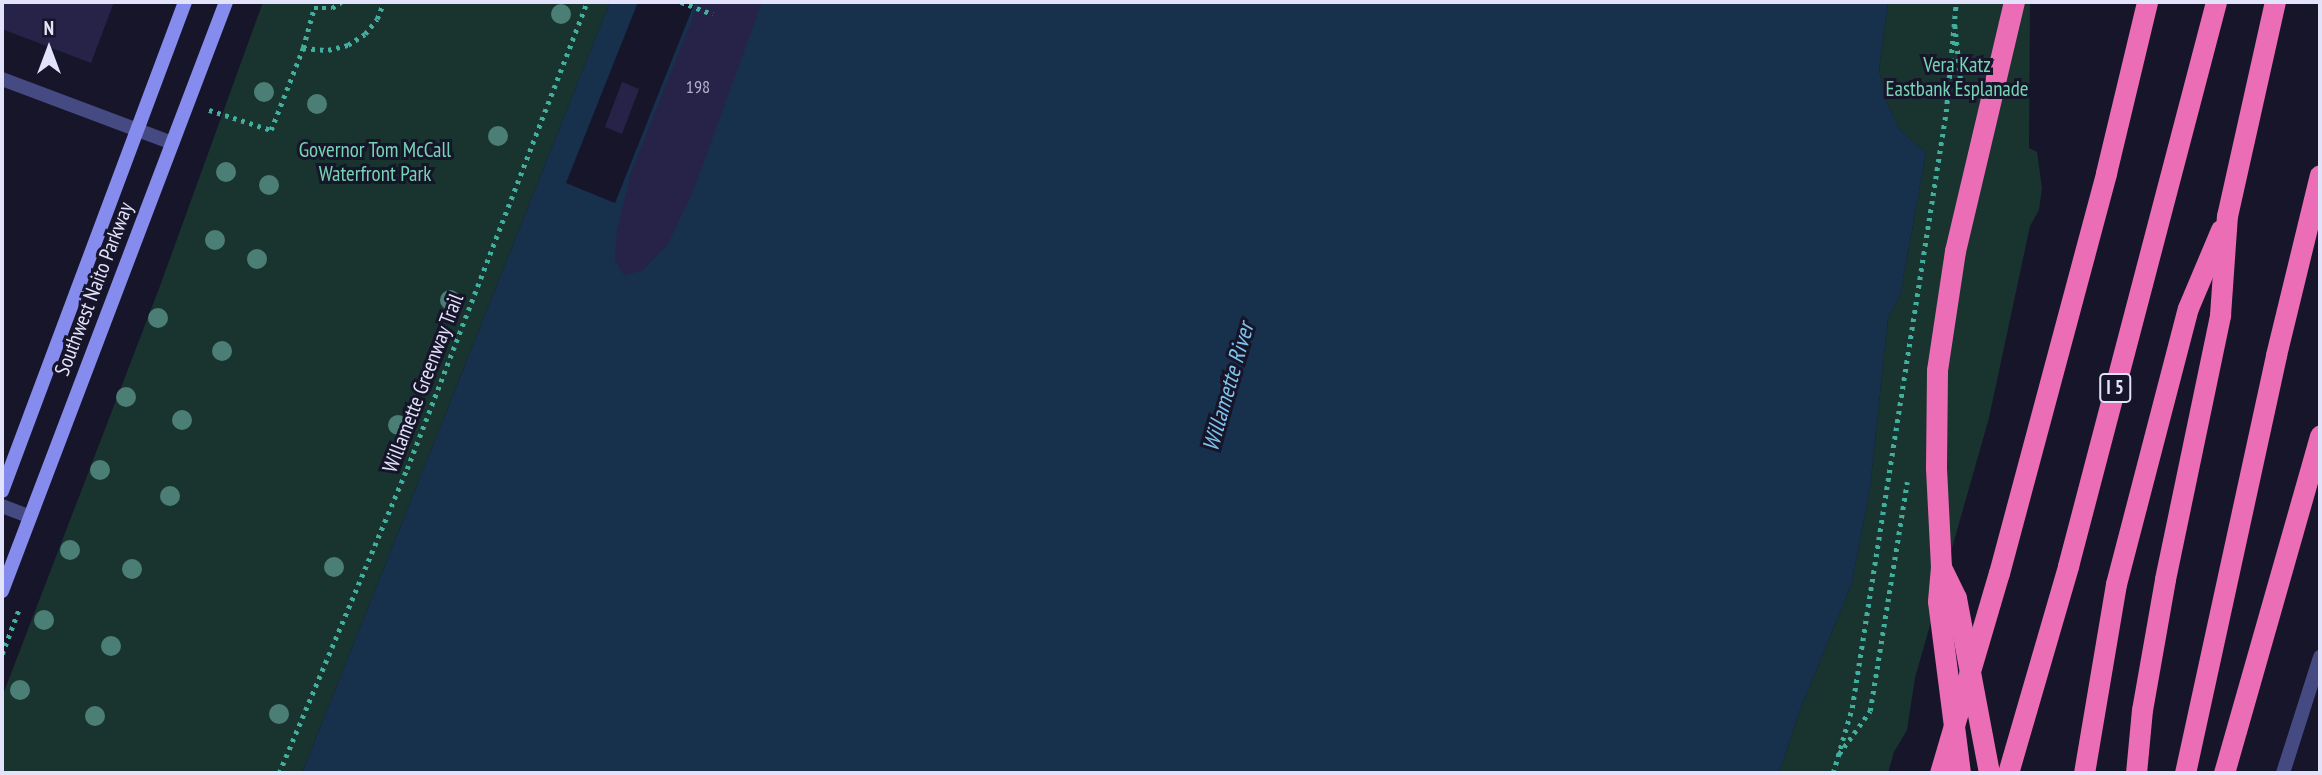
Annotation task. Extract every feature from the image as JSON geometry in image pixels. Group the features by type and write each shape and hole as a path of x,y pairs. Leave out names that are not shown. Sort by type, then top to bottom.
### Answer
{"highway":[{"path":"1960,773 1938,601 1941,567 1936,467 1937,370 1955,251 2014,2"},
{"path":"1940,773 1999,573 2106,173 2147,2"},
{"name":"I 5","path":"2008,773 2068,566 2216,2"},
{"path":"2136,773 2142,710 2220,315 2227,216 2275,2"},
{"path":"2185,773 2276,355 2320,176"},
{"path":"2084,773 2116,583 2188,307 2227,216"},
{"path":"2224,773 2320,435"},
{"path":"1941,567 1956,598 1989,773"}],"main road":[{"name":"Southwest Naito Parkway","path":"2,491 185,2"},
{"name":"Southwest Naito Parkway","path":"2,591 226,2"}],"street":[{"path":"2,79 172,143"},
{"path":"2,506 30,517"},
{"path":"2283,773 2320,657"}],"path":[{"path":"227,114 271,130 303,48 314,8 332,8 341,2"},
{"path":"303,48 328,50 348,46 365,34 377,19 384,2"},
{"name":"Willamette Greenway Trail","path":"279,773 407,469 587,2"},
{"path":"681,2 713,14"},
{"path":"1833,773 1852,708 1946,111 1955,2"}],"green space":[{"name":"Governor Tom McCall Waterfront Park","path":"263,2 610,2 302,773 2,773 2,697 160,286"},
{"name":"Vera Katz Eastbank Esplanade","path":"1888,2 2030,2 2029,148 2037,152 2042,188 2039,210 2030,226 1989,418 1915,678 1907,730 1894,752 1888,773 1779,773 1800,710 1852,583 1870,488 1888,318 1900,296 1926,153 1899,129 1884,96 1879,69"}],"water":[{"name":"Willamette River","path":"610,2 1888,2 1879,69 1884,96 1899,129 1926,153 1900,296 1888,318 1870,488 1852,583 1800,710 1779,773 302,773"}],"pier":[{"path":"638,2 695,2 615,203 566,183"}],"building":[{"path":"2,2 114,2 91,63 2,29"},
{"path":"699,2 762,2 694,189 668,244 642,271 624,275 615,261 617,229 631,173"},
{"path":"622,82 639,89 622,134 605,127"}]}
